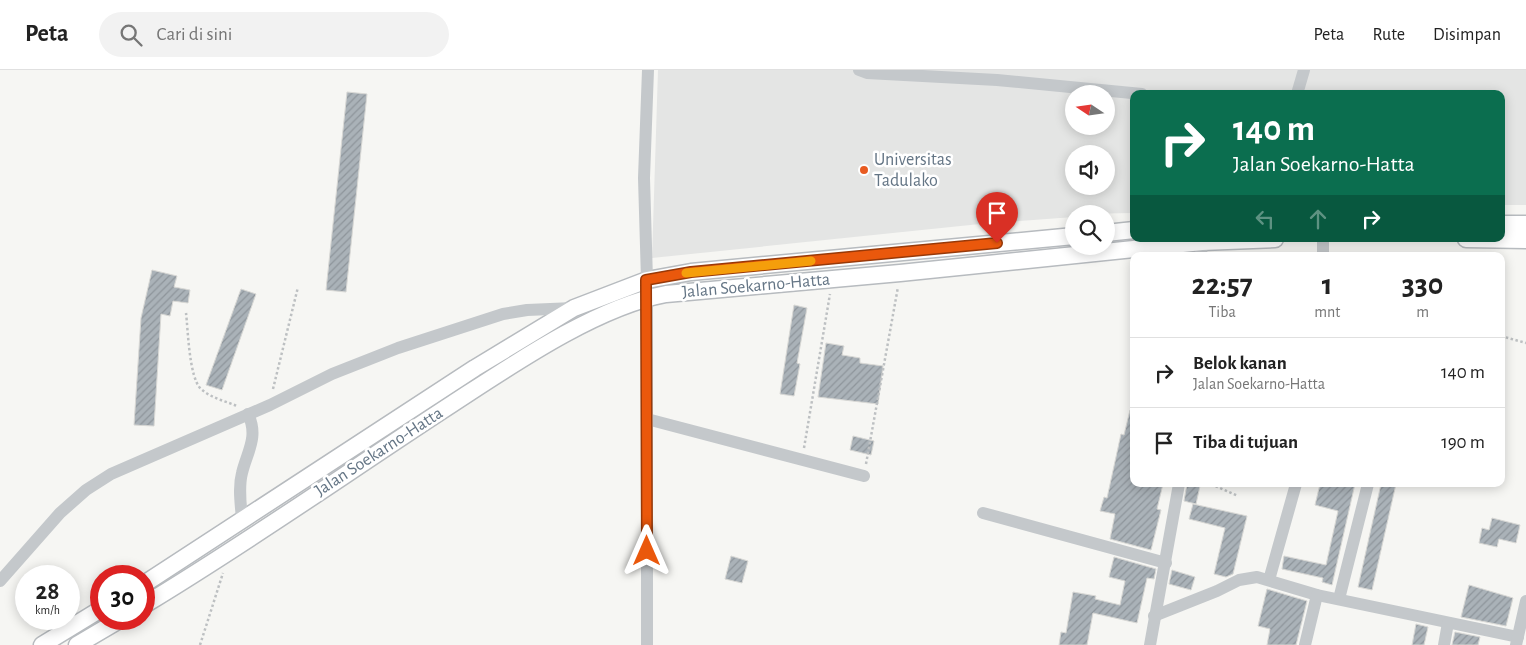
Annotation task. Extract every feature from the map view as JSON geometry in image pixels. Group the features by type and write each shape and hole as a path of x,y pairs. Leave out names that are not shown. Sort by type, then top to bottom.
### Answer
{"main road":[{"path":"1505,224 1526,224"},
{"path":"1115,232 1130,230"},
{"name":"Jalan Soekarno-Hatta","path":"155,577 468,373 574,308 646,280 691,272 1065,237"},
{"path":"1505,240 1526,240"},
{"name":"Jalan Soekarno-Hatta","path":"1164,252 1253,242"},
{"name":"Jalan Soekarno-Hatta","path":"155,598 199,572 492,378 571,331 629,302 666,294 1130,255"},
{"path":"259,509 264,528"},
{"path":"42,645 90,616"},
{"path":"77,645 102,630"}],"street":[{"path":"647,645 644,178 648,70"},
{"path":"859,70 867,73 997,80 1130,93"},
{"path":"1298,90 1304,70"},
{"path":"0,581 60,513 86,490 111,474 270,405 332,374 481,320 527,310 574,308"},
{"path":"242,520 242,473 252,444 253,427 248,414"},
{"path":"647,419 864,476"},
{"path":"1150,645 1179,487"},
{"path":"1269,580 1295,487"},
{"path":"1339,599 1367,487"},
{"path":"983,513 1166,563"},
{"path":"1154,616 1217,591 1239,580 1256,577 1317,595 1517,641 1526,601"},
{"path":"1305,645 1317,595"},
{"path":"1444,645 1448,624"}],"path":[{"path":"864,476 900,273"},
{"path":"802,459 832,280"},
{"path":"270,405 298,287"},
{"path":"186,312 190,361 200,388 248,414"},
{"path":"1505,337 1526,343"},
{"path":"1218,487 1238,496"},
{"path":"200,645 230,550"}],"shaded area":[{"name":"Universitas Tadulako","path":"658,70 1526,70 1526,205 1505,205 1505,90 1130,90 1130,213 1115,213 1115,205 1065,205 1065,218 980,224 652,258"}],"building":[{"path":"347,92 367,94 346,292 326,290"},
{"path":"152,270 177,276 174,287 190,290 188,303 173,301 170,316 161,314 154,426 134,425 141,318"},
{"path":"241,289 256,294 222,390 206,385"},
{"path":"794,305 807,308 797,363 800,364 794,396 780,394"},
{"path":"826,343 844,346 842,355 860,358 860,363 883,366 878,404 818,397"},
{"path":"1130,410 1130,487 1162,487 1157,509 1161,510 1151,550 1110,539 1115,514 1100,511 1104,497 1107,498 1121,434 1124,435"},
{"path":"853,436 874,441 871,455 850,450"},
{"path":"1186,487 1200,487 1196,504 1184,501"},
{"path":"1319,487 1354,487 1332,585 1322,582 1323,578 1282,569 1284,556 1326,565 1338,511 1315,505"},
{"path":"1380,487 1395,487 1372,590 1358,587"},
{"path":"1193,504 1247,516 1233,574 1226,577 1214,574 1225,528 1189,519"},
{"path":"1492,518 1520,525 1516,543 1499,539 1497,547 1479,543 1482,528 1489,530"},
{"path":"731,556 748,561 742,583 725,579"},
{"path":"1114,557 1156,569 1154,579 1147,578 1137,623 1093,613 1087,645 1059,645 1061,632 1066,633 1073,592 1096,596 1095,599 1120,605 1125,581 1109,577"},
{"path":"1172,570 1195,577 1191,590 1169,584"},
{"path":"1469,585 1513,598 1506,626 1461,617"},
{"path":"1267,589 1307,601 1296,645 1267,645 1270,629 1258,626"},
{"path":"1416,624 1428,627 1424,645 1412,645"},
{"path":"1455,632 1480,637 1478,645 1452,645"}],"slow traffic":[{"path":"686,273 811,261"}],"place":[{"name":"Universitas Tadulako","path":"864,170"}],"route":[{"path":"647,551 646,280 691,272 997,243"}]}
